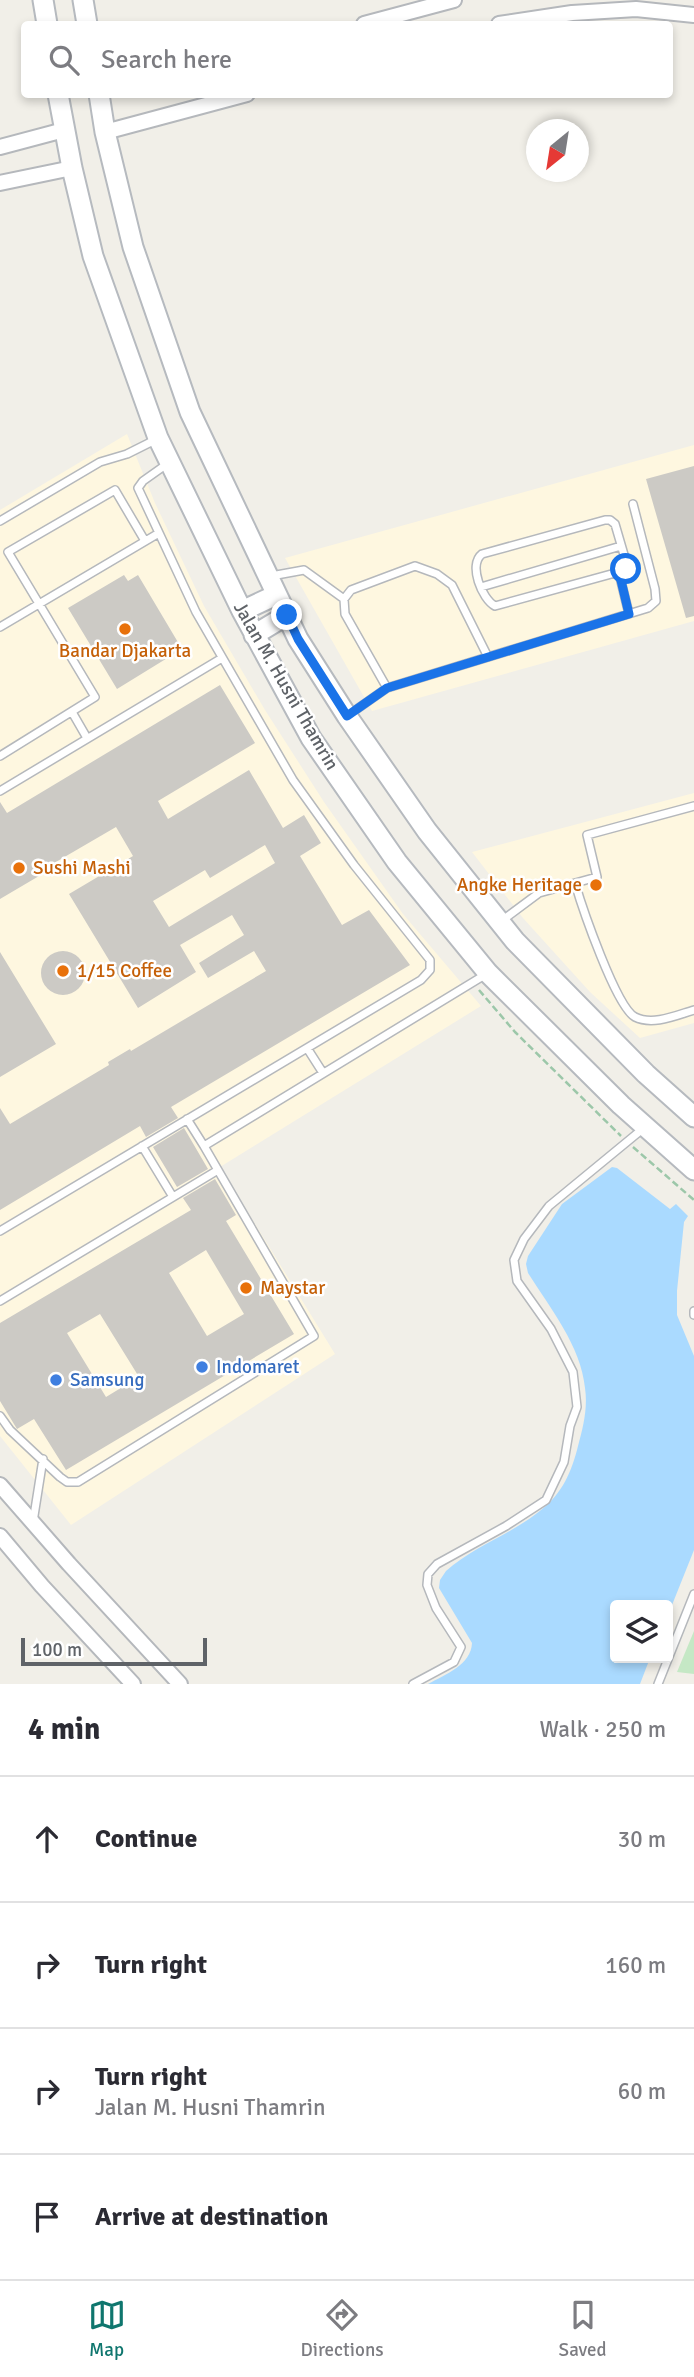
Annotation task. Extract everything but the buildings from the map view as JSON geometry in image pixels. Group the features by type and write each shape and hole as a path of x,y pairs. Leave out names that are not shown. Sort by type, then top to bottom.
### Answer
{"main road":[{"path":"43,0 46,21"},
{"path":"83,0 86,21"},
{"name":"Jalan M. Husni Thamrin","path":"59,98 93,256 158,438 254,635 311,738 480,978 694,1170"},
{"name":"Jalan M. Husni Thamrin","path":"102,98 105,132 133,247 190,412 298,639 347,716 428,831 515,942 646,1074 694,1117"},
{"path":"242,611 272,586"},
{"path":"254,635 287,615"}],"street":[{"path":"375,21 454,0"},
{"path":"519,21 572,13 623,10 694,15"},
{"path":"105,132 232,98"},
{"path":"0,147 64,130"},
{"path":"0,183 72,168"},
{"path":"0,1485 180,1684"},
{"path":"0,1536 42,1586 133,1684"}],"lane":[{"path":"0,521 100,462 127,454 158,438"},
{"path":"0,1231 421,980 430,970 430,960 354,865 293,780 196,612 138,488 143,481 170,462"},
{"path":"0,755 95,697 8,552 115,490 145,541"},
{"path":"347,716 387,688 648,608 656,601 655,589 633,504"},
{"path":"605,520 615,524 621,546 626,569 495,606 486,600 475,564 477,557 482,554 605,520"},
{"path":"0,627 159,533"},
{"path":"481,587 621,546"},
{"path":"387,688 345,614 344,599 351,590 415,566 437,574 452,585 488,657"},
{"path":"272,586 304,570 344,599"},
{"path":"619,572 629,614"},
{"path":"0,791 222,657"},
{"path":"72,712 88,738"},
{"path":"499,922 539,893 597,877 587,835 694,807"},
{"path":"575,883 621,1000 635,1017 654,1021 694,1010"},
{"path":"204,1146 480,978"},
{"path":"307,1048 323,1073"},
{"path":"0,1416 10,1430 67,1482 78,1482 314,1336 187,1119"},
{"path":"413,1684 454,1662 461,1647 436,1608 427,1585 428,1574 437,1564 506,1527 546,1500 564,1462 570,1426 577,1407 573,1372 551,1329 517,1280 514,1260 524,1239 549,1206 645,1126"},
{"path":"142,1146 173,1197"},
{"path":"0,1301 218,1170"},
{"path":"33,1522 43,1459"},
{"path":"658,1684 694,1594"}],"path":[{"path":"480,978 514,1032 626,1141 694,1200"}],"shaded area":[{"path":"127,434 155,503 204,606 265,710 324,802 403,914 481,1006 220,1167 335,1354 71,1525 0,1436 0,510"},
{"path":"694,445 694,621 372,711 285,558"},
{"name":"Angke Heritage","path":"694,793 694,1023 640,1038 590,992 523,918 472,852"}],"green space":[{"path":"694,1631 694,1674 677,1672"}],"water":[{"path":"612,1167 617,1168 670,1209 676,1204 688,1216 684,1222 677,1315 694,1356 694,1550 673,1602 673,1600 610,1600 610,1663 648,1663 640,1684 428,1684 462,1663 471,1651 472,1643 439,1588 440,1580 457,1562 518,1526 548,1504 565,1481 582,1432 586,1395 578,1357 555,1314 528,1273 526,1264 528,1256 562,1204"}],"place":[{"name":"Bandar Djakarta","path":"125,629"},
{"name":"Sushi Mashi","path":"19,868"},
{"name":"Angke Heritage","path":"596,885"},
{"name":"1/15 Coffee","path":"63,971"},
{"name":"Maystar","path":"246,1288"},
{"name":"Indomaret","path":"202,1367"},
{"name":"Samsung","path":"56,1380"}],"route":[{"path":"287,615 298,639 347,716 387,688 629,614 619,572 626,569"}]}
